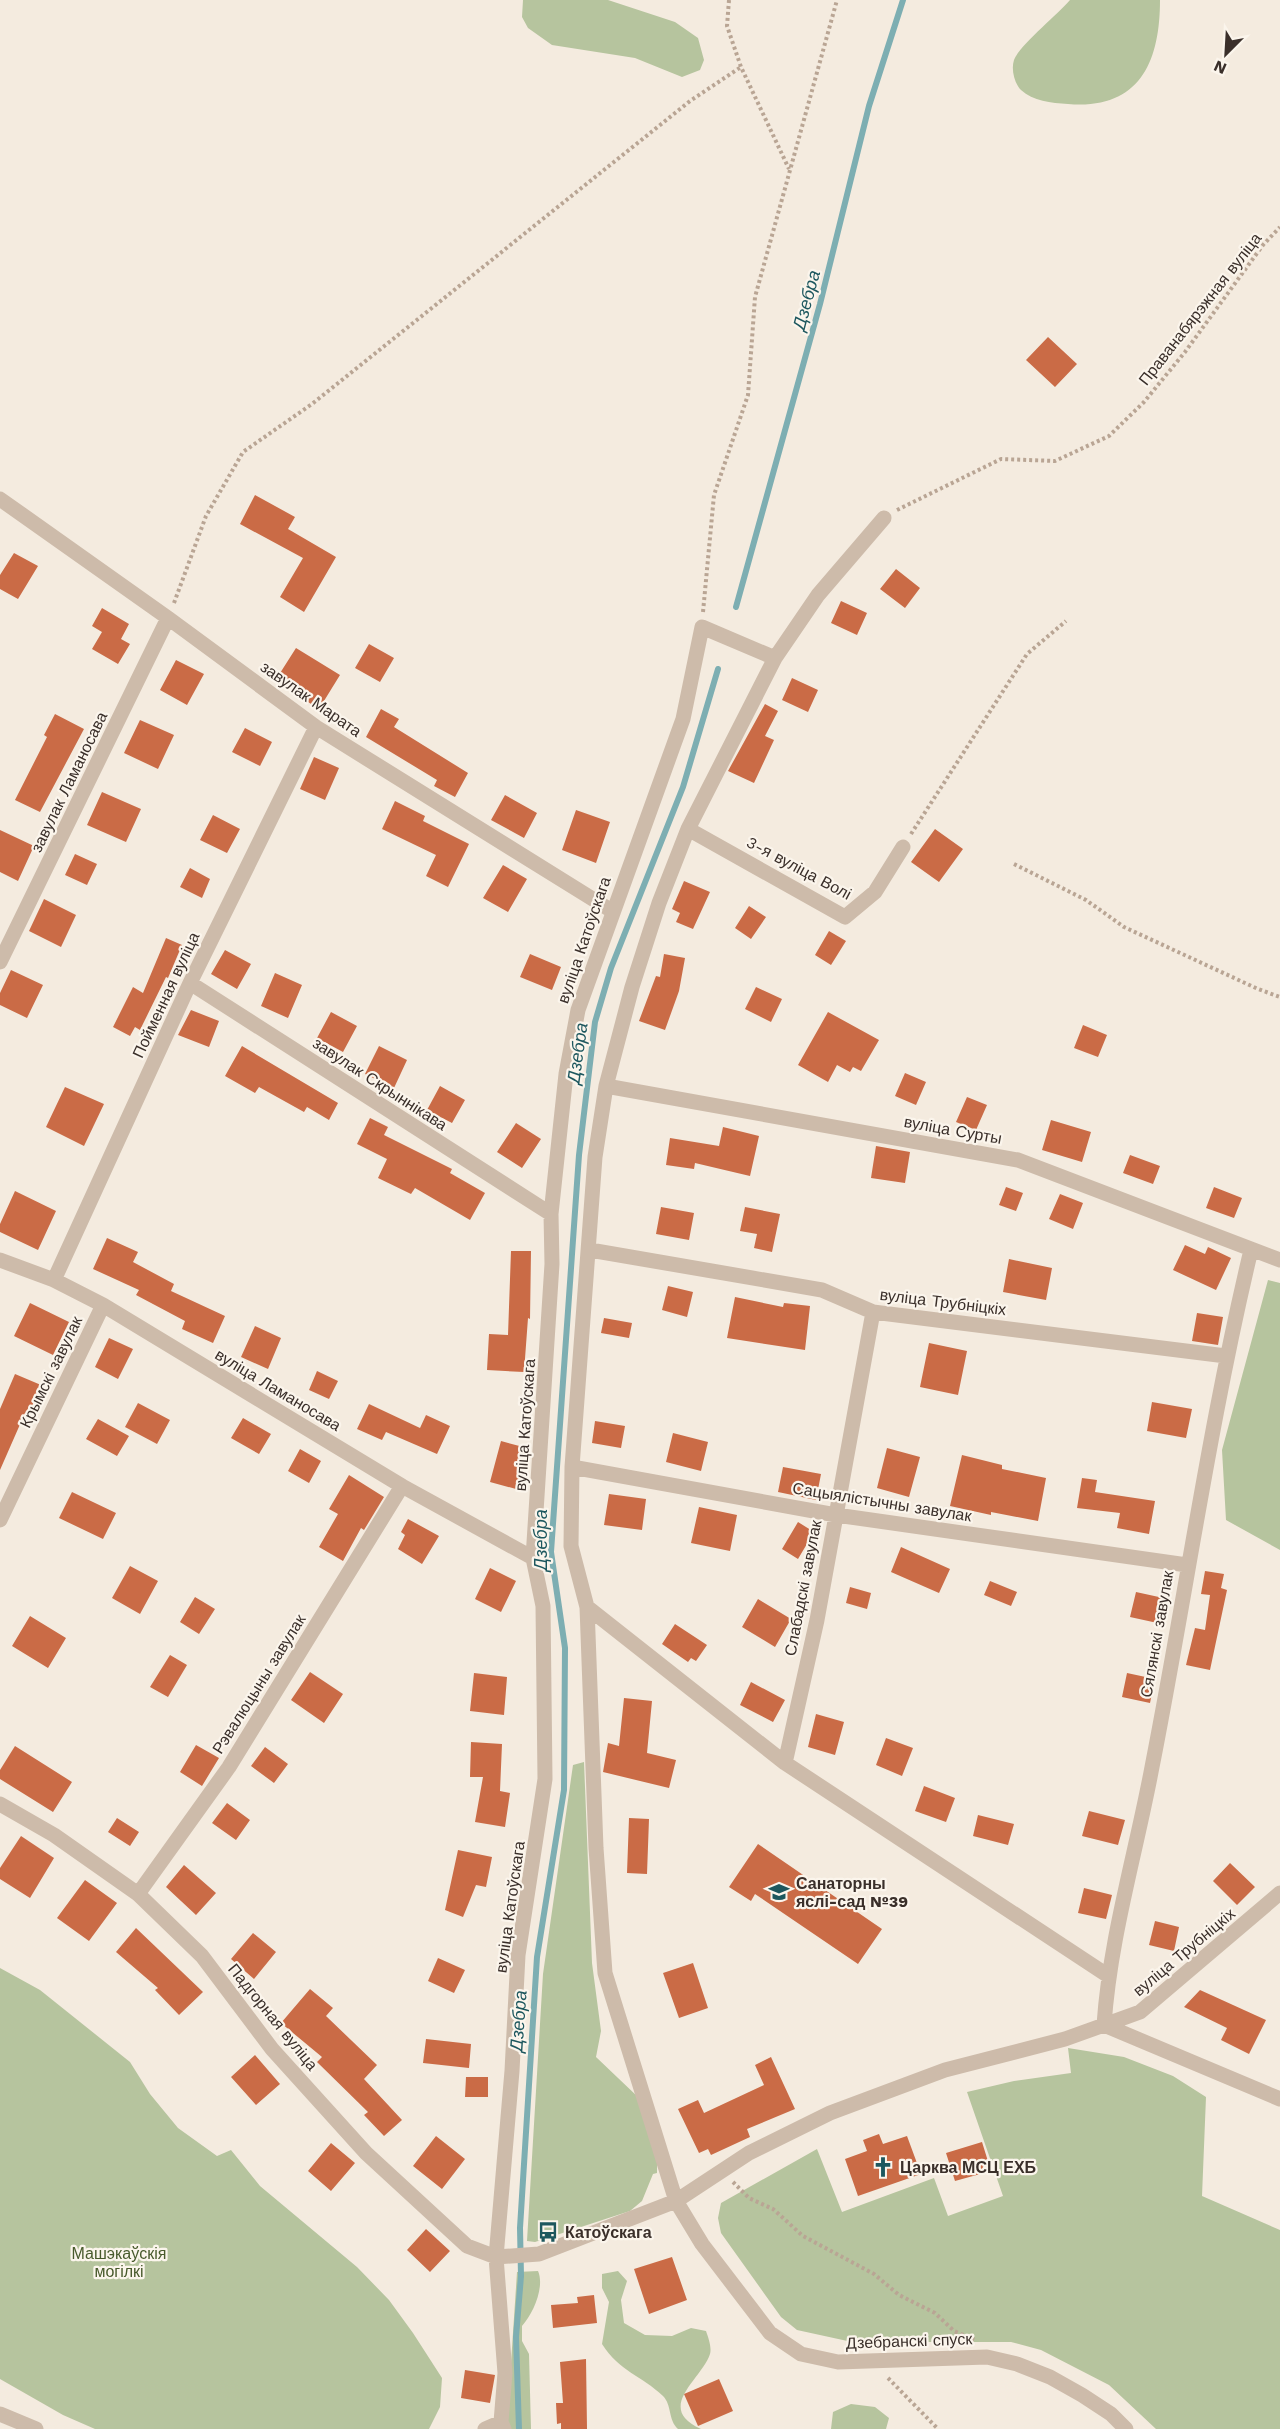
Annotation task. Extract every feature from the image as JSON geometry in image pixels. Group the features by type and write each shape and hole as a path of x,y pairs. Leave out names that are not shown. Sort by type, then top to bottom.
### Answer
{"street":[{"name":"завулак Марата","path":"0,499 168,618 316,728 612,911"},
{"path":"502,2257 539,2254 676,2202 605,1973 596,1848 587,1607 571,1546 573,1467 595,1157 606,1086 635,977 688,829 775,658 818,595 884,518"},
{"name":"завулак Ламаносава","path":"0,962 168,618"},
{"path":"702,627 775,658"},
{"name":"вуліца Катоўскага","path":"502,2425 505,2373 502,2257 518,1955 546,1779 543,1606 533,1558 552,1264 551,1215 566,1074 578,1010 683,719 702,627"},
{"name":"Пойменная вуліца","path":"54,1280 190,983 316,728"},
{"name":"3-я вуліца Волі","path":"688,829 845,917 875,892 903,847"},
{"name":"завулак Скрыннікава","path":"190,983 551,1215"},
{"name":"вуліца Сурты","path":"606,1086 1018,1160 1280,1260"},
{"name":"вуліца Трубніцкіх","path":"590,1250 822,1290 873,1312 1226,1356"},
{"name":"Сялянскі завулак","path":"1104,2025 1107,1975 1152,1766 1226,1356 1251,1250"},
{"name":"вуліца Ламаносава","path":"0,1260 54,1280 103,1305 402,1486 533,1558"},
{"name":"Крымскі завулак","path":"0,1520 103,1305"},
{"name":"Слабадскі завулак","path":"785,1763 817,1620 873,1312"},
{"name":"Сацыялістычны завулак","path":"573,1467 836,1515 1187,1565"},
{"name":"Рэвалюцыны завулак","path":"138,1894 228,1767 402,1486"},
{"path":"587,1607 785,1763 1107,1975"},
{"name":"Падгорная вуліца","path":"0,1804 54,1835 138,1894 201,1956 272,2049 366,2153 467,2246 502,2257"},
{"name":"вуліца Трубніцкіх","path":"676,2202 749,2153 841,2109 945,2070 1065,2039 1140,2012 1280,1893"},
{"path":"1104,2025 1280,2099"},
{"name":"Дзебранскі спуск","path":"676,2202 702,2244 770,2333 801,2354 838,2362 987,2357 1017,2364 1050,2377 1111,2414 1126,2429"},
{"path":"0,2414 36,2429"},
{"path":"485,2429 502,2425"}],"path":[{"path":"729,0 728,26 741,67 790,171"},
{"path":"702,627 714,495 748,395 755,297 837,0"},
{"path":"168,618 206,516 243,452 312,404 690,101 741,67"},
{"name":"Праванабярэжная вуліца","path":"884,518 914,500 1001,459 1055,460 1109,436 1144,402 1185,352 1263,245 1280,227"},
{"path":"903,847 1028,654 1066,621"},
{"path":"1014,864 1086,900 1124,927 1257,989 1280,997"},
{"path":"722,2171 749,2198 773,2209 803,2236 874,2274 899,2295 935,2313 954,2331 984,2343"},
{"path":"893,2383 938,2429"}],"green space":[{"path":"523,0 608,0 675,22 698,38 704,60 700,70 682,77 635,58 552,45 528,28 522,17"},
{"path":"1070,0 1160,0 1156,44 1150,62 1141,78 1128,90 1112,99 1092,104 1049,102 1026,94 1017,84 1013,68 1017,54"},
{"path":"1268,1280 1280,1283 1280,1550 1226,1520 1222,1450"},
{"path":"584,1762 592,1963 601,2031 596,2057 639,2098 657,2160 657,2173 653,2174 642,2201 630,2211 535,2242 527,2241 543,1974 573,1765"},
{"name":"Машэкаўскія могілкі","path":"0,1968 40,1990 130,2062 150,2094 178,2128 217,2156 231,2150 260,2186 357,2267 389,2300 442,2378 440,2407 429,2429 95,2429 63,2415 0,2379"},
{"path":"1068,2048 1124,2057 1173,2076 1206,2097 1202,2196 1280,2230 1280,2429 1156,2429 1109,2385 1041,2350 1011,2342 852,2342 797,2330 781,2317 721,2233 718,2218 721,2203 817,2149 842,2212 934,2178 948,2216 1003,2196 967,2092 1014,2081 1071,2073"},
{"path":"538,2271 540,2285 537,2300 522,2326 522,2341 529,2354 531,2429 510,2429 507,2424 517,2272"},
{"path":"618,2271 627,2281 621,2300 624,2323 645,2335 672,2336 691,2328 706,2331 710,2354 681,2403 681,2412 688,2421 701,2429 678,2429 663,2396 623,2367 602,2344 609,2302 602,2288 602,2274"},
{"path":"851,2404 875,2407 889,2418 886,2429 831,2429 833,2412"}],"building":[{"path":"1048,337 1077,364 1055,387 1026,360"},
{"path":"255,495 295,517 288,529 336,557 304,612 280,597 303,558 240,524"},
{"path":"14,553 38,566 18,599 0,589 0,575"},
{"path":"896,569 920,588 905,608 880,589"},
{"path":"841,601 867,613 857,635 831,623"},
{"path":"102,608 129,624 121,639 130,644 118,664 92,649 102,632 92,626"},
{"path":"369,644 394,658 380,682 355,668"},
{"path":"296,648 340,675 319,709 275,681"},
{"path":"176,660 204,674 187,705 160,690"},
{"path":"792,678 818,690 808,712 782,700"},
{"path":"765,704 778,711 765,736 774,740 754,783 728,771"},
{"path":"381,709 399,719 394,727 468,773 455,797 434,786 437,780 366,737"},
{"path":"55,714 84,729 40,812 15,800 47,737 44,735"},
{"path":"140,720 174,735 158,769 124,753"},
{"path":"245,728 272,742 260,766 232,752"},
{"path":"314,757 339,768 325,800 300,789"},
{"path":"102,792 141,809 126,842 87,825"},
{"path":"505,795 537,813 524,838 491,820"},
{"path":"395,801 425,816 423,821 469,844 448,887 426,876 436,855 382,829"},
{"path":"576,810 610,822 596,863 562,850"},
{"path":"213,815 240,829 227,853 200,840"},
{"path":"935,829 963,849 939,882 911,862"},
{"path":"0,830 34,846 18,881 0,872"},
{"path":"75,854 97,864 87,885 65,875"},
{"path":"503,865 527,879 508,912 483,898"},
{"path":"190,868 210,879 202,898 180,887"},
{"path":"684,881 710,892 693,929 676,922 680,913 672,909"},
{"path":"44,899 76,915 61,947 29,931"},
{"path":"749,906 766,917 751,939 735,928"},
{"path":"829,931 846,941 831,965 815,955"},
{"path":"166,938 182,945 168,978 166,977 140,1030 135,1027 130,1036 113,1027 133,987 143,993"},
{"path":"225,950 251,964 237,989 211,974"},
{"path":"530,954 561,967 552,990 520,977"},
{"path":"664,954 685,958 679,991 665,1030 639,1021 656,976 660,977"},
{"path":"11,970 43,985 27,1018 0,1005 0,993"},
{"path":"275,973 302,985 288,1018 261,1006"},
{"path":"756,987 782,999 771,1022 745,1009"},
{"path":"191,1010 219,1021 209,1047 178,1035"},
{"path":"331,1012 357,1026 343,1052 317,1038"},
{"path":"828,1012 879,1040 861,1071 853,1067 850,1072 837,1065 828,1082 798,1065"},
{"path":"1083,1025 1107,1035 1098,1057 1074,1048"},
{"path":"242,1046 338,1103 329,1120 307,1107 304,1112 259,1087 255,1093 225,1076"},
{"path":"379,1046 407,1060 394,1088 365,1074"},
{"path":"905,1073 926,1082 916,1105 895,1096"},
{"path":"440,1086 465,1100 452,1123 427,1110"},
{"path":"65,1087 104,1104 84,1146 46,1127"},
{"path":"967,1097 987,1105 976,1130 956,1122"},
{"path":"370,1118 388,1127 384,1135 452,1169 450,1173 485,1193 470,1220 415,1188 411,1194 378,1178 387,1159 357,1144"},
{"path":"1051,1120 1091,1132 1082,1162 1042,1150"},
{"path":"516,1123 541,1139 522,1168 497,1152"},
{"path":"723,1127 759,1136 750,1176 695,1163 694,1169 666,1165 670,1138 719,1146"},
{"path":"876,1146 910,1152 905,1183 871,1178"},
{"path":"1130,1155 1160,1166 1153,1184 1123,1173"},
{"path":"1006,1187 1023,1193 1016,1211 999,1205"},
{"path":"1214,1187 1242,1198 1234,1218 1206,1208"},
{"path":"15,1191 56,1211 38,1250 0,1232 0,1224"},
{"path":"1060,1194 1083,1203 1073,1229 1049,1219"},
{"path":"661,1207 694,1213 689,1240 656,1234"},
{"path":"745,1207 780,1214 772,1252 754,1248 757,1234 740,1231"},
{"path":"107,1238 138,1252 133,1262 174,1284 171,1291 225,1316 213,1343 182,1329 185,1321 136,1295 139,1290 93,1269"},
{"path":"1185,1245 1205,1254 1208,1247 1231,1258 1216,1290 1173,1270"},
{"path":"511,1251 531,1251 530,1319 528,1318 524,1372 487,1370 489,1334 508,1335"},
{"path":"1009,1259 1052,1268 1046,1300 1003,1292"},
{"path":"668,1286 693,1292 687,1317 662,1310"},
{"path":"735,1297 783,1307 784,1303 810,1306 805,1350 727,1338"},
{"path":"30,1303 69,1322 53,1355 14,1336"},
{"path":"1197,1313 1223,1317 1218,1345 1192,1341"},
{"path":"604,1318 632,1323 629,1338 601,1333"},
{"path":"255,1326 281,1338 268,1369 241,1357"},
{"path":"109,1338 133,1349 118,1379 95,1367"},
{"path":"929,1343 967,1351 958,1395 920,1387"},
{"path":"317,1371 338,1381 329,1399 309,1390"},
{"path":"15,1374 41,1385 28,1415 25,1413 0,1470 0,1409"},
{"path":"1152,1402 1192,1409 1186,1438 1147,1431"},
{"path":"138,1403 170,1420 157,1444 125,1427"},
{"path":"369,1404 420,1428 426,1415 450,1426 437,1454 386,1432 382,1440 357,1429"},
{"path":"243,1418 271,1434 259,1454 231,1438"},
{"path":"98,1419 129,1436 117,1456 86,1439"},
{"path":"595,1421 625,1426 621,1448 592,1443"},
{"path":"673,1433 708,1442 701,1471 666,1462"},
{"path":"501,1441 527,1448 516,1489 490,1482"},
{"path":"887,1448 920,1457 909,1497 877,1488"},
{"path":"300,1449 321,1461 309,1483 288,1471"},
{"path":"962,1455 1002,1465 1002,1469 1046,1478 1038,1521 991,1512 991,1515 950,1506"},
{"path":"783,1467 821,1474 816,1500 778,1492"},
{"path":"349,1475 384,1497 364,1530 361,1528 343,1561 319,1547 338,1514 329,1509"},
{"path":"1082,1478 1097,1480 1095,1492 1155,1501 1149,1534 1117,1528 1120,1513 1077,1508"},
{"path":"72,1492 116,1513 103,1539 59,1518"},
{"path":"609,1494 646,1499 642,1530 604,1525"},
{"path":"699,1507 737,1515 730,1551 691,1543"},
{"path":"408,1519 439,1536 422,1564 398,1549 405,1535 401,1532"},
{"path":"798,1522 814,1532 798,1559 782,1549"},
{"path":"901,1547 950,1569 939,1593 891,1572"},
{"path":"130,1566 158,1581 140,1614 112,1598"},
{"path":"490,1568 516,1581 501,1612 475,1599"},
{"path":"1205,1571 1224,1574 1221,1588 1227,1590 1210,1670 1186,1665 1195,1628 1205,1630 1210,1595 1201,1594"},
{"path":"990,1581 1017,1592 1011,1606 984,1595"},
{"path":"850,1587 871,1593 867,1609 846,1603"},
{"path":"1136,1592 1168,1599 1162,1624 1130,1617"},
{"path":"195,1597 215,1609 199,1634 180,1622"},
{"path":"758,1599 791,1619 775,1647 742,1627"},
{"path":"30,1616 66,1638 48,1668 12,1646"},
{"path":"675,1624 707,1645 696,1661 691,1658 688,1662 662,1644"},
{"path":"170,1655 187,1665 168,1697 150,1687"},
{"path":"310,1672 343,1694 324,1723 291,1700"},
{"path":"474,1673 507,1677 504,1715 470,1711"},
{"path":"1127,1673 1155,1679 1150,1703 1122,1697"},
{"path":"751,1682 785,1700 773,1722 740,1705"},
{"path":"624,1698 652,1701 647,1753 676,1760 669,1788 603,1772 608,1743 619,1746"},
{"path":"816,1714 844,1722 835,1755 808,1747"},
{"path":"886,1738 913,1748 902,1776 876,1765"},
{"path":"471,1742 502,1744 500,1791 510,1793 505,1827 475,1822 483,1777 470,1777"},
{"path":"196,1745 219,1758 202,1786 180,1772"},
{"path":"15,1746 72,1782 53,1812 0,1779 0,1770"},
{"path":"265,1747 288,1764 274,1783 251,1766"},
{"path":"924,1786 955,1798 946,1822 915,1811"},
{"path":"227,1803 250,1820 236,1840 212,1823"},
{"path":"1089,1811 1125,1820 1118,1845 1082,1836"},
{"path":"978,1815 1014,1824 1008,1845 973,1836"},
{"path":"117,1818 139,1832 130,1846 108,1832"},
{"path":"629,1818 649,1819 647,1874 627,1873"},
{"path":"21,1836 54,1858 30,1898 0,1879 0,1868"},
{"path":"758,1844 882,1929 858,1964 755,1894 751,1901 729,1887"},
{"path":"458,1850 492,1857 486,1887 476,1885 463,1917 445,1910"},
{"path":"1230,1863 1255,1887 1237,1905 1213,1881"},
{"path":"184,1865 216,1893 196,1915 166,1887"},
{"path":"85,1880 117,1903 89,1941 57,1918"},
{"path":"1084,1888 1112,1895 1106,1919 1078,1913"},
{"path":"1155,1921 1179,1927 1174,1951 1149,1945"},
{"path":"136,1928 203,1992 179,2015 155,1990 158,1988 116,1952"},
{"path":"253,1933 276,1952 254,1979 231,1959"},
{"path":"438,1958 465,1970 454,1993 428,1981"},
{"path":"693,1963 708,2008 679,2018 663,1973"},
{"path":"310,1989 333,2008 326,2016 377,2065 364,2079 402,2120 384,2136 364,2115 368,2112 317,2062 322,2057 281,2023"},
{"path":"1200,1990 1266,2020 1249,2054 1221,2040 1227,2028 1184,2007"},
{"path":"426,2039 471,2044 469,2068 423,2063"},
{"path":"255,2055 280,2084 256,2105 231,2077"},
{"path":"771,2057 795,2109 747,2129 750,2137 711,2155 708,2149 699,2153 678,2109 698,2100 704,2113 764,2085 755,2065"},
{"path":"466,2077 488,2077 488,2097 465,2097"},
{"name":"Царква МСЦ ЕХБ","path":"879,2134 883,2144 907,2136 921,2174 858,2196 845,2159 867,2151 863,2140"},
{"path":"436,2136 465,2159 442,2189 413,2166"},
{"path":"982,2142 991,2171 955,2181 946,2153"},
{"path":"331,2143 355,2163 331,2191 308,2171"},
{"path":"426,2229 450,2251 430,2272 407,2250"},
{"path":"672,2257 687,2300 649,2314 634,2269"},
{"path":"594,2295 597,2323 553,2328 551,2305 578,2303 577,2297"},
{"path":"586,2359 587,2429 561,2429 561,2423 557,2424 556,2403 563,2403 560,2362"},
{"path":"465,2370 495,2375 490,2403 461,2398"},
{"path":"719,2379 733,2411 698,2426 684,2394"}],"waterway":[{"name":"Дзебра","path":"736,607 820,304 869,106 903,0"},
{"name":"Дзебра","path":"519,2429 516,2337 521,2276 520,2228 537,1957 564,1790 565,1648 551,1552 579,1155 595,1022 611,968 683,787 718,669"}],"place":[{"name":"Санаторны яслі-сад №39","path":"779,1892"},
{"name":"Царква МСЦ ЕХБ","path":"883,2167"},
{"name":"Катоўскага","path":"548,2232"}]}
